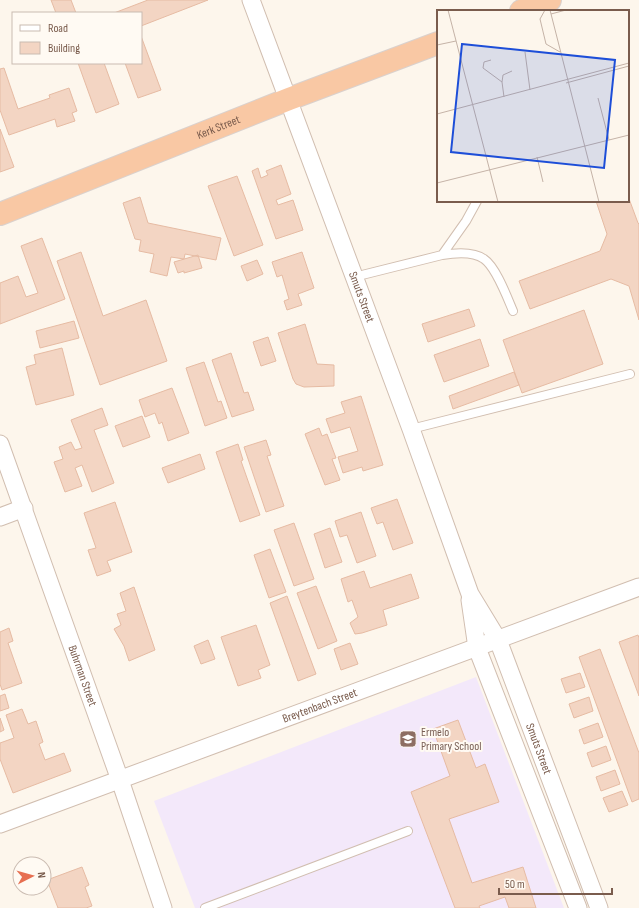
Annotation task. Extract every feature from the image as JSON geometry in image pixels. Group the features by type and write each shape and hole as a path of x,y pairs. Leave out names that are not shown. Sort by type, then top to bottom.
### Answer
{"highway":[{"path":"524,10 550,0"},
{"name":"Kerk Street","path":"0,214 437,43"}],"street":[{"name":"Smuts Street","path":"251,0 411,429 470,594 498,640 599,908"},
{"name":"Buhrman Street","path":"0,444 120,780 163,908"},
{"path":"0,517 24,508"},
{"name":"Breytenbach Street","path":"0,824 639,587"},
{"name":"Smuts Street","path":"470,594 477,648 578,908"}],"lane":[{"path":"442,255 466,221 476,202"},
{"path":"354,277 442,255 457,252 468,253 484,259 495,273 513,311"},
{"path":"411,429 630,374"},
{"path":"205,908 408,832"}],"shaded area":[{"name":"Ermelo Primary School","path":"476,677 564,908 195,908 154,801"}],"building":[{"path":"51,0 71,0 76,12 56,12"},
{"path":"148,0 208,0 142,26 142,12 117,12"},
{"path":"142,39 161,90 138,98 125,64 142,64"},
{"path":"78,64 104,64 119,104 96,113"},
{"path":"4,68 18,109 50,98 49,95 69,88 77,111 72,113 75,121 57,127 55,119 9,135 0,110 0,69"},
{"path":"0,129 14,167 0,172"},
{"path":"281,165 291,194 276,200 278,205 293,200 303,230 276,239 252,171 258,168 261,178 268,175 266,171"},
{"path":"237,176 263,245 234,256 208,186"},
{"path":"140,197 148,223 221,238 216,260 185,254 184,259 171,257 167,276 150,272 154,254 139,251 141,240 135,239 123,203"},
{"path":"629,199 639,224 639,320 629,286 611,279 530,309 519,281 600,251 607,234 596,202 629,202"},
{"path":"42,238 65,299 0,324 0,283 18,276 26,297 38,293 21,246"},
{"path":"81,252 103,316 146,300 167,361 100,385 57,261"},
{"path":"302,252 314,288 298,294 302,305 287,310 284,301 289,299 282,275 277,277 272,262"},
{"path":"198,255 202,268 184,273 184,271 178,273 174,262"},
{"path":"257,260 263,274 247,281 241,266"},
{"path":"469,309 475,326 428,342 422,324"},
{"path":"584,310 603,364 522,393 503,340"},
{"path":"74,321 79,338 40,348 36,331"},
{"path":"305,324 317,364 334,365 334,386 304,387 296,384 293,379 278,333"},
{"path":"268,337 276,361 261,366 253,342"},
{"path":"480,339 489,366 444,382 434,355"},
{"path":"62,348 74,395 36,405 26,367 36,364 34,355"},
{"path":"231,353 244,393 248,392 254,410 232,417 212,360"},
{"path":"204,362 218,402 221,401 227,418 205,426 186,368"},
{"path":"514,372 519,385 453,409 449,396"},
{"path":"172,388 189,433 168,441 162,422 159,424 155,413 145,417 139,400"},
{"path":"361,396 383,465 363,471 362,467 343,473 338,457 358,451 350,427 331,433 326,419 345,413 341,402"},
{"path":"102,408 108,425 94,430 114,483 92,492 82,465 75,468 82,486 65,492 54,462 63,459 59,447 71,442 75,450 82,448 71,420"},
{"path":"142,416 150,437 123,447 115,426"},
{"path":"319,428 322,436 327,434 336,458 332,459 340,480 325,485 305,434"},
{"path":"266,440 271,455 267,456 284,506 266,512 244,447"},
{"path":"238,444 243,460 241,461 260,515 240,522 216,452"},
{"path":"200,454 205,469 168,483 162,468"},
{"path":"397,499 413,543 393,550 383,522 377,524 371,508"},
{"path":"115,502 132,552 107,561 111,571 97,576 88,550 96,548 84,513"},
{"path":"361,512 376,556 357,563 347,535 340,537 335,521"},
{"path":"294,523 314,579 294,586 274,530"},
{"path":"330,528 342,562 325,568 314,534"},
{"path":"270,549 286,592 269,598 254,555"},
{"path":"364,571 370,588 411,574 419,598 383,610 387,625 355,634 350,623 358,617 352,600 348,602 341,579"},
{"path":"316,586 337,641 318,649 297,593"},
{"path":"134,587 155,650 129,661 124,646 114,629 121,625 117,614 126,611 120,593"},
{"path":"287,596 316,674 298,681 270,603"},
{"path":"256,625 270,665 258,670 261,678 238,686 221,637"},
{"path":"9,628 13,641 8,643 22,683 2,690 0,684 0,632"},
{"path":"638,635 639,638 639,696 619,642"},
{"path":"208,640 215,659 201,664 194,646"},
{"path":"350,643 358,664 341,670 334,649"},
{"path":"600,649 639,753 639,799 632,802 579,657"},
{"path":"580,673 585,687 566,693 561,679"},
{"path":"5,694 9,708 0,711 0,696"},
{"path":"589,697 593,711 574,718 569,704"},
{"path":"22,709 28,724 36,721 43,742 39,744 45,760 64,753 71,771 13,793 0,759 0,743 14,738 6,715"},
{"path":"0,718 4,730 0,732"},
{"path":"458,720 476,768 485,764 499,802 449,819 472,883 523,867 536,908 509,908 505,897 479,906 480,908 455,908 411,792 450,776 433,729"},
{"path":"598,723 603,737 584,744 579,730"},
{"path":"606,746 611,760 592,767 587,753"},
{"path":"615,770 620,784 601,791 596,777"},
{"path":"622,791 628,805 609,812 603,798"},
{"path":"82,867 89,885 85,887 92,906 86,908 58,908 52,893 52,878"}],"place":[{"name":"Ermelo Primary School","path":"408,739"}]}
